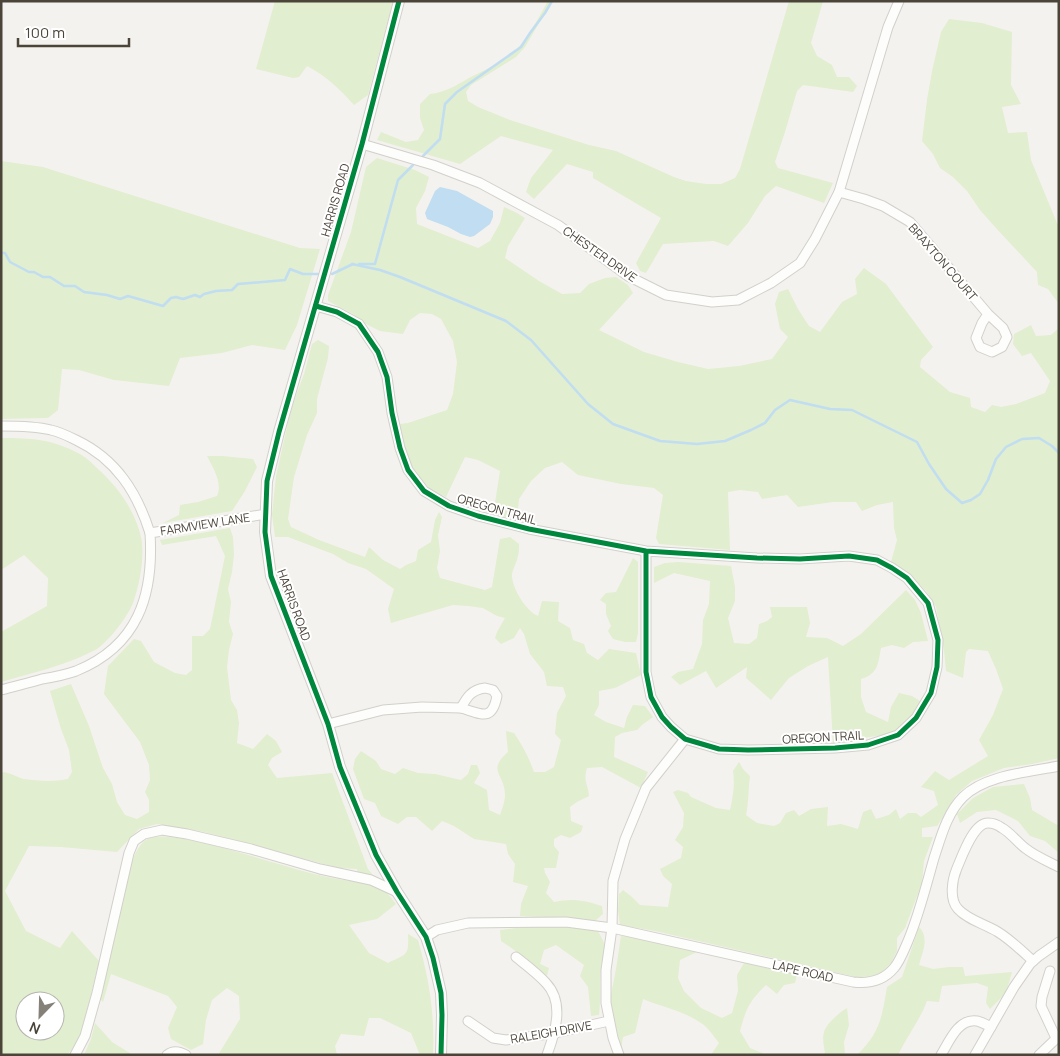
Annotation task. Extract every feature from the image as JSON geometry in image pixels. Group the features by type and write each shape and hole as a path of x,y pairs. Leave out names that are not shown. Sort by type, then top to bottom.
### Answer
{"street":[{"name":"HARRIS ROAD","path":"399,1 362,144 267,481 265,532 271,576 328,724 340,767 376,855 426,937 441,993 441,1055"},
{"name":"CHESTER DRIVE","path":"362,144 433,165 480,183 558,225 628,276 666,295 712,302 738,300 771,283 800,263 815,239 839,192 888,27 899,1"},
{"name":"BRAXTON COURT","path":"839,192 883,206 910,222 988,314"},
{"name":"OREGON TRAIL","path":"316,306 337,312 358,324 378,352 387,377 392,413 400,448 408,470 424,492 449,506 478,516 529,529 646,551 757,558 849,556 877,560 907,578 928,603 938,640 937,667 931,693 916,718 898,735 868,745 835,748 719,749 685,738 671,728 662,717 652,696 646,672 646,551"},
{"path":"1,426 35,427 52,430 93,449 105,458 128,484 141,508 150,533"},
{"name":"FARMVIEW LANE","path":"1,690 75,671 111,651 132,628 138,618 147,590 151,563 150,533 266,514"},
{"path":"328,724 383,710 422,707 461,708"},
{"path":"619,1055 606,1003 606,970 612,928 613,880 625,839 646,788 685,738"},
{"name":"LAPE ROAD","path":"426,937 437,930 468,923 566,922 612,928 853,982 864,984 877,981 894,968 903,952 911,933 942,831 956,804 979,785 1003,777 1059,766"},
{"path":"1034,961 998,932 968,917 958,909 952,894 955,873 963,852 974,833 983,824 988,822 1004,829 1031,852 1059,867"},
{"path":"76,1055 85,1036 97,993 129,853 134,841 144,834 162,830 187,834 251,849 320,869 371,880 397,892"},
{"path":"975,1055 1014,987 1034,961 1059,942"},
{"path":"516,957 547,984 552,991 556,1005 557,1021 547,1055"},
{"path":"1039,1055 1057,1037 1041,1006 1042,996 1050,971"},
{"path":"941,1055 961,1024 971,1020 991,1027"},
{"name":"RALEIGH DRIVE","path":"468,1021 493,1038 506,1040 554,1033 609,1021"},
{"path":"167,1055 177,1052 186,1055"}],"green space":[{"path":"275,1 393,1 368,95 354,105 332,83 307,66 299,77 293,78 256,69"},
{"path":"548,1 552,1 525,47 516,57 471,85 466,92 468,101 510,120 589,145 616,151 686,181 721,184 735,178 740,169 789,1 823,1 811,43 817,56 832,65 837,77 849,77 857,86 853,92 803,85 797,91 775,162 778,168 833,183 824,203 776,186 765,196 748,223 728,246 714,241 663,244 646,273 640,271 636,263 661,218 593,178 593,172 567,164 534,199 526,192 531,178 553,150 501,136 460,164 377,140 381,132 406,142 418,140 424,130 420,118 420,104 430,94 450,88 504,60 518,48"},
{"path":"949,19 982,23 1012,32 1011,85 1021,104 1002,107 1008,133 1027,132 1031,160 1059,228 1059,304 1048,289 1038,285 1037,272 980,210 967,191 953,177 940,168 933,154 922,141 932,71 941,32"},
{"path":"377,158 415,170 429,177 425,191 416,208 417,224 478,248 490,241 500,223 504,207 525,218 508,246 505,258 539,281 562,294 580,293 589,284 605,278 616,277 628,285 633,293 599,330 644,352 678,362 708,369 739,366 772,359 788,337 780,329 775,304 779,292 788,289 809,326 820,332 842,302 857,294 855,279 864,268 886,284 933,347 921,360 920,367 950,392 970,398 971,407 985,412 992,405 1001,407 1016,404 1045,393 1050,381 1031,353 1022,356 1013,344 1014,334 1031,325 1036,336 1051,335 1059,328 1059,758 1004,768 972,781 956,795 937,826 922,828 922,837 933,837 924,861 922,883 905,928 897,938 897,951 891,963 880,974 869,978 856,977 655,931 620,925 618,911 619,894 623,890 640,905 668,907 672,884 663,876 660,869 681,858 683,847 675,840 683,827 684,813 673,792 678,790 688,793 691,797 716,808 730,810 734,781 733,771 739,762 750,776 746,815 757,823 774,826 780,823 786,813 794,810 799,816 811,809 828,807 827,826 841,824 858,829 863,812 871,809 876,819 889,815 896,809 900,819 908,813 916,813 921,817 938,805 934,791 921,787 935,771 949,780 988,756 979,740 993,715 1003,689 988,651 969,649 966,652 963,678 946,671 936,607 926,591 912,577 891,562 897,540 894,528 893,502 877,505 862,511 856,502 833,502 798,507 787,495 762,499 758,492 740,490 728,492 730,550 659,544 656,538 663,495 654,488 621,484 578,475 562,462 545,468 531,481 519,499 517,520 498,515 494,509 500,471 478,460 465,457 446,497 430,489 412,469 404,450 400,424 447,410 453,394 457,362 453,341 441,319 432,314 420,313 410,320 403,334 380,331 328,301 328,295 351,232 366,167"},
{"path":"1,161 43,167 300,248 320,249 297,325 285,350 252,345 222,353 180,358 169,386 114,380 79,370 62,369 58,410 48,418 1,419"},
{"path":"318,340 329,346 328,358 317,399 317,413 307,435 294,477 288,519 291,527 319,540 365,557 369,547 383,560 400,569 416,561 418,550 431,542 435,520 439,512 442,517 438,535 440,551 437,568 440,578 485,590 492,587 500,539 510,537 519,544 519,552 512,579 524,604 533,613 538,616 542,601 559,602 558,621 570,628 573,640 584,644 587,653 598,660 609,649 636,653 641,675 615,688 599,691 599,705 594,715 606,722 624,728 633,705 645,706 653,717 637,730 622,733 615,737 614,757 648,772 641,788 602,767 587,768 586,780 589,796 570,807 571,821 583,826 581,832 570,838 561,835 554,839 554,846 559,852 556,868 544,868 550,882 546,893 554,902 578,900 602,906 603,914 595,921 520,916 521,904 528,886 513,882 515,864 508,854 506,844 474,839 454,826 442,821 432,831 416,817 407,817 398,824 381,816 375,803 364,799 353,769 355,759 361,751 376,761 381,769 395,774 403,768 418,773 435,774 461,780 468,774 471,765 477,765 480,773 474,783 487,790 489,810 500,815 505,795 497,768 502,758 508,752 506,731 514,733 526,752 534,772 545,772 554,767 561,740 555,734 557,713 566,696 563,687 547,686 544,672 530,654 524,634 520,628 514,638 501,644 495,638 505,618 483,608 453,605 391,623 388,609 394,589 366,569 348,563 333,554 288,537 275,537 272,515 276,476 291,409 304,374 312,344"},
{"path":"1,438 50,442 68,448 87,459 113,484 135,518 141,537 142,560 140,577 132,605 118,627 103,644 97,649 70,661 1,682 1,632 47,606 48,578 24,555 1,570"},
{"path":"207,456 253,459 257,467 232,511 163,523 179,515 180,505 217,496 219,491 218,481"},
{"path":"230,528 233,537 234,555 228,589 231,602 229,622 233,634 227,667 231,700 237,710 239,723 237,743 253,749 267,734 276,741 282,752 272,758 268,765 277,778 332,773 368,869 396,904 377,919 349,925 369,953 388,963 406,953 408,934 418,940 430,997 433,1055 420,1055 411,1033 380,1018 369,1018 364,1036 341,1034 335,1046 337,1055 218,1055 240,1019 239,996 227,988 212,1000 206,1020 203,1044 191,1050 171,1039 168,1028 177,1007 168,996 111,974 103,1002 100,999 131,864 140,846 150,838 179,838 199,842 314,874 359,882 357,869 339,868 204,832 157,824 139,829 117,852 29,846 5,891 26,931 60,948 72,931 99,961 79,1041 67,1055 1,1055 1,772 29,780 52,781 68,779 72,772 69,750 50,691 71,684 89,726 103,768 112,784 117,802 125,815 137,819 149,812 149,800 145,792 150,780 149,765 140,742 104,694 108,666 134,639 141,641 154,662 175,673 186,675 192,670 192,636 203,636 210,629 225,556 216,536 162,545 160,540"},
{"path":"633,558 638,562 638,633 636,642 625,642 613,639 608,631 611,626 606,614 606,604 600,600 606,593 616,592"},
{"path":"678,562 731,566 735,587 735,601 728,618 734,643 749,644 757,638 759,624 772,617 770,607 807,607 810,623 806,637 827,638 843,646 861,634 906,590 915,600 921,613 928,641 913,642 904,648 892,645 881,648 876,668 867,677 861,679 861,697 866,712 888,722 891,707 899,693 912,696 920,701 914,713 901,729 895,732 833,743 828,657 808,666 789,678 771,700 746,678 747,667 716,688 706,671 680,685 671,677 678,672 693,669 702,644 703,620 709,604 710,581 674,573 654,583 654,567 665,563"},
{"path":"1024,784 1030,798 1032,810 1059,826 1059,853 1045,841 1030,836 1018,821 996,810 977,812 960,823 957,814 973,798 993,787"},
{"path":"532,926 559,926 597,930 605,948 600,973 599,1015 591,1016 588,987 580,976 584,965 556,945 544,950 540,964 549,968 547,976 526,958 501,941 500,930"},
{"path":"919,927 925,941 919,965 933,969 963,967 965,976 1012,972 1006,993 990,1009 986,1003 988,987 977,983 942,986 939,1002 927,1001 898,1055 857,1055 871,1039 879,1024 887,987 902,977"},
{"path":"621,936 699,951 680,960 678,978 684,991 701,1008 722,1018 732,1013 738,991 737,975 744,963 797,975 795,983 784,985 777,994 766,985 752,1001 744,1017 740,1031 750,1048 767,1055 711,1055 719,1043 704,1025 687,1015 643,999 635,1033 623,1037 621,1050 610,1000"},
{"path":"847,1008 849,1025 844,1042 845,1055 821,1055 825,1053 823,1037 827,1025"},
{"path":"95,1023 112,1042 133,1055 84,1055"}],"water":[{"path":"440,187 457,191 493,211 490,224 470,237 427,219 425,213 435,191"}],"waterway":[{"path":"423,156 440,139 445,104 457,92 521,47 552,1"},
{"path":"359,264 375,264 398,180 413,165"},
{"path":"1,253 5,253 10,262 29,272 34,272 43,277 50,277 64,286 75,286 84,292 120,299 128,296 163,306 171,298 183,299 195,295 200,297 216,291 232,290 238,284 285,280 290,269 303,274 318,274"},
{"path":"352,264 380,270 400,277 506,321 531,340 588,404 613,424 660,441 697,444 725,441 765,423 775,410 790,400 830,409 852,410 917,442 946,489 962,503 980,494 996,459 1006,447 1022,439 1039,438 1059,453"},
{"path":"332,274 353,264"}],"cycle path":[{"path":"399,1 362,144 279,432 267,481 265,532 271,576 328,724 340,767 376,855 426,937 441,993 441,1055"},
{"path":"316,306 337,312 359,324 378,352 387,377 392,413 400,448 408,470 424,491 449,506 478,516 529,529 646,551 757,558 800,559 849,556 877,560 907,578 928,603 938,640 937,667 931,693 916,718 898,735 868,745 835,748 748,750 719,749 685,739 662,717 651,697 646,672 646,551"}]}
